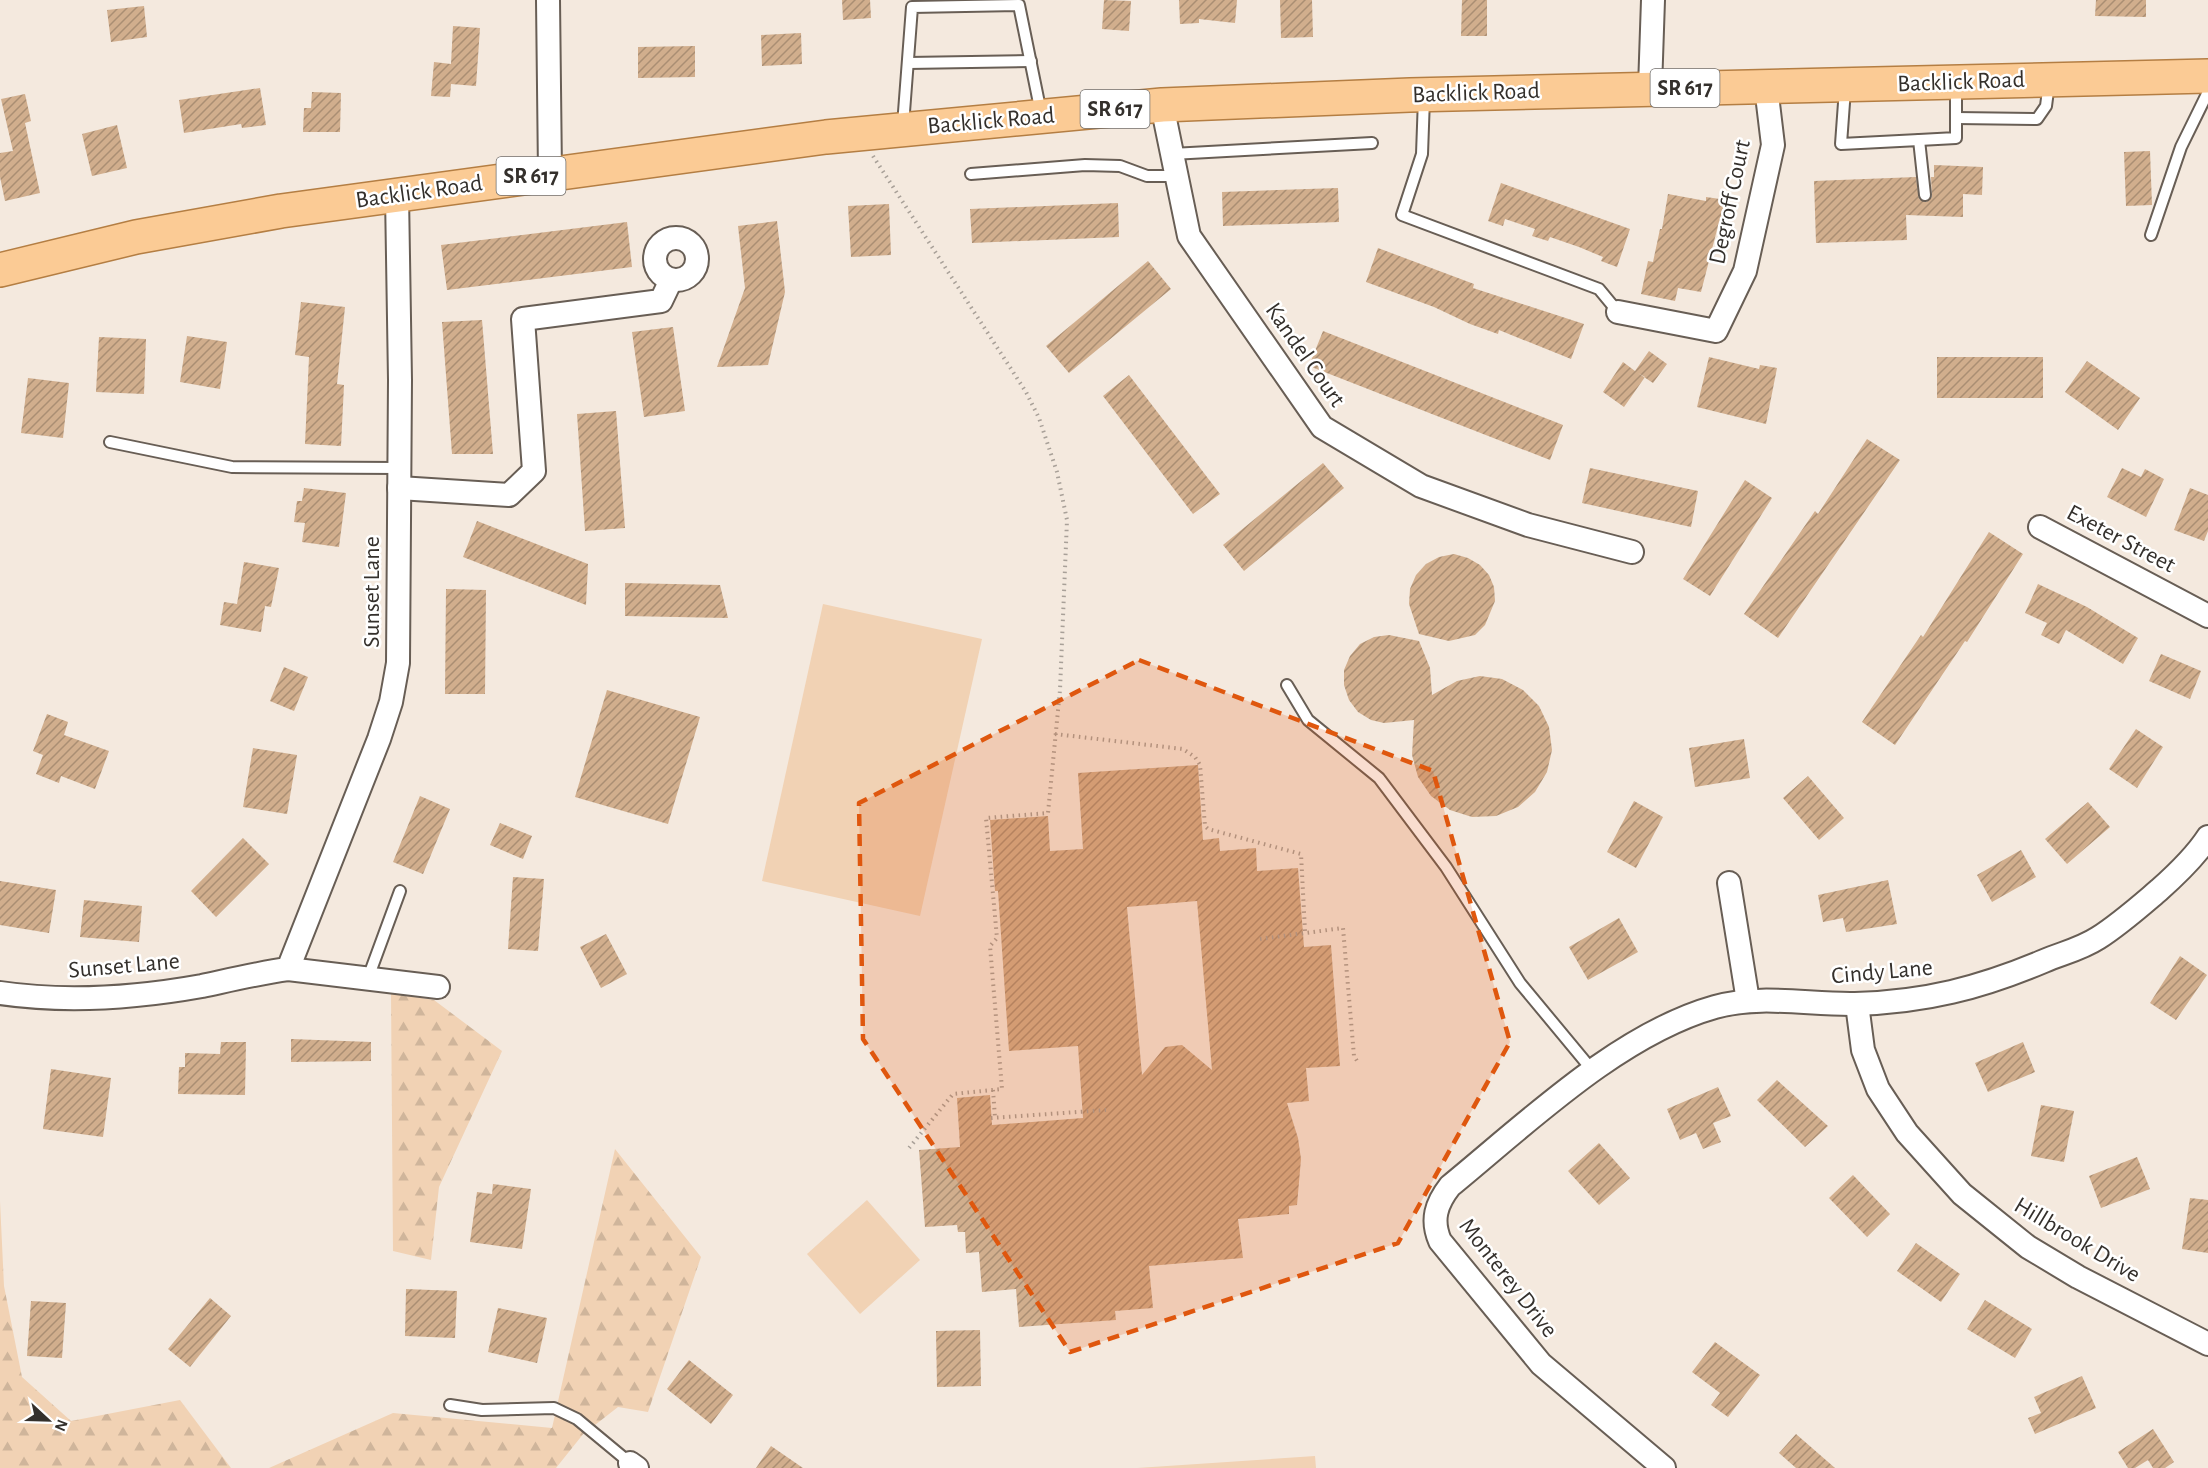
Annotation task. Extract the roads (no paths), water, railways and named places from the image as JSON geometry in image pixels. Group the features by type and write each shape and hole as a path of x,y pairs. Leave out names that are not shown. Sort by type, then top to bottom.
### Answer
{"main road":[{"name":"Backlick Road","path":"0,270 136,237 280,211 550,173 865,133 1162,105 1424,94 2208,76"}],"street":[{"path":"548,0 550,173"},
{"path":"1650,88 1653,0"},
{"name":"Degroff Court","path":"1618,312 1716,331 1745,271 1773,145 1766,87"},
{"name":"Kandel Court","path":"1162,105 1189,236 1322,427 1421,486 1528,525 1632,552"},
{"name":"Sunset Lane","path":"288,969 379,739 391,702 398,663 397,195"},
{"path":"399,478 509,495 534,471 523,319 661,301 671,280"},
{"name":"Exeter Street","path":"2040,527 2208,616"},
{"name":"Cindy Lane","path":"1541,1112 1593,1072 1653,1033 1717,1006 1748,1001 1857,1004 1916,1000 1979,987 2075,951 2129,917 2180,871 2208,837"},
{"path":"1729,883 1748,1001"},
{"name":"Sunset Lane","path":"0,993 60,999 94,999 200,986 288,969 438,987"},
{"name":"Hillbrook Drive","path":"1857,1004 1863,1050 1878,1089 1907,1133 1962,1194 2028,1247 2078,1276 2208,1344"},
{"name":"Monterey Drive","path":"1541,1112 1450,1186 1441,1198 1434,1215 1435,1229 1440,1241 1541,1364 1664,1468"}],"lane":[{"path":"902,130 912,7 1019,5 1042,116"},
{"path":"908,63 1031,61"},
{"path":"1956,118 2037,119 2046,106 2049,80"},
{"path":"1845,86 1841,144 1956,138 1956,82"},
{"path":"2151,235 2181,147 2208,92"},
{"path":"1424,94 1422,154 1402,215 1599,289 1618,312"},
{"path":"1919,140 1925,195"},
{"path":"971,174 1085,165 1120,166 1147,176 1175,165 1372,143"},
{"path":"110,442 232,467 399,478"},
{"path":"1287,685 1308,720 1379,778 1446,867 1520,983 1593,1072"},
{"path":"368,978 400,891"},
{"path":"450,1405 482,1410 554,1408 577,1419 634,1465"}]}
